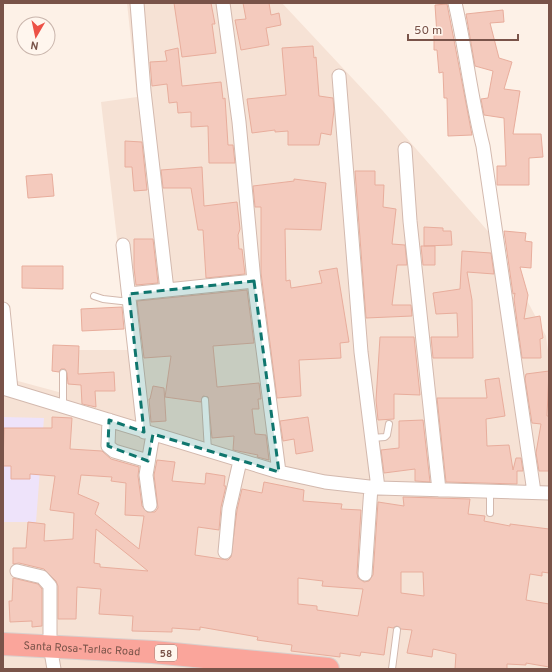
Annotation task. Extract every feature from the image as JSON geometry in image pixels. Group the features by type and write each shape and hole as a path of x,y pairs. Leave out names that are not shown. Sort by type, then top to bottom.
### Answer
{"highway":[{"name":"Santa Rosa-Tarlac Road","path":"3,644 50,646 256,665 328,669"}],"street":[{"path":"137,3 144,91 167,290"},
{"path":"223,3 239,122 254,281 279,472"},
{"path":"455,3 467,59 473,107 482,146 534,492"},
{"path":"339,76 361,352 372,438 374,488 365,574"},
{"path":"405,149 410,221 439,490"},
{"path":"123,245 129,298 149,433 146,475 150,505"},
{"path":"129,298 167,290 254,281"},
{"path":"3,308 7,389 63,405 240,461 279,472 325,482 374,488 549,493"},
{"path":"109,420 108,446 114,451 148,460"},
{"path":"225,552 229,509 240,461"},
{"path":"17,571 42,577 50,586 50,646 54,669"}],"lane":[{"path":"94,296 103,300 129,298"},
{"path":"63,373 63,405"},
{"path":"205,400 208,451"},
{"path":"372,438 385,437 387,435 389,424"},
{"path":"490,491 490,513"},
{"path":"392,669 397,630"}],"highlighted area":[{"path":"254,281 279,472 153,434 148,461 108,446 109,420 144,432 129,294"}],"shaded area":[{"path":"127,3 282,3 383,111 493,237 546,336 549,358 549,669 3,669 3,377 66,394 72,350 130,350 101,102 137,97"},
{"path":"3,417 44,418 36,522 3,522"}],"building":[{"path":"174,3 211,3 215,24 212,24 216,53 182,57"},
{"path":"243,3 269,3 271,15 279,13 281,25 266,28 269,45 241,50 235,20 246,19"},
{"path":"447,4 472,135 448,136 447,98 444,98 443,72 439,73 437,50 434,50 434,35 437,35 435,5"},
{"path":"503,10 504,22 490,23 499,58 512,62 504,89 520,91 513,134 541,134 543,157 529,158 529,185 497,185 497,166 506,166 504,118 484,115 481,99 488,98 493,71 475,66 466,14"},
{"path":"313,46 314,58 316,57 319,96 333,98 334,110 331,135 321,133 319,145 288,145 288,131 275,132 275,130 252,133 247,99 286,95 282,48"},
{"path":"178,48 182,86 221,82 223,99 225,98 228,145 233,145 235,163 209,163 208,126 191,127 191,112 178,113 177,102 169,103 167,84 152,86 150,62 167,61 165,51"},
{"path":"125,141 142,142 147,190 134,191 132,167 125,167"},
{"path":"202,167 204,206 237,202 240,229 238,235 239,249 242,249 245,274 206,278 203,230 198,230 191,188 163,188 161,170"},
{"path":"355,171 375,171 375,185 384,185 383,207 396,209 392,244 405,245 407,265 397,265 392,305 411,305 412,316 366,318"},
{"path":"52,174 54,196 28,198 26,176"},
{"path":"294,179 326,183 321,230 285,229 286,281 290,280 291,288 322,283 319,271 337,268 349,342 340,343 341,358 299,360 301,396 277,398 261,273 261,207 255,207 253,186 294,181"},
{"path":"424,227 443,228 443,231 451,231 452,245 424,246"},
{"path":"504,231 526,233 525,241 532,242 531,268 520,267 528,295 524,319 540,316 543,338 540,339 541,358 522,358 514,299 515,293 513,294"},
{"path":"134,239 153,239 158,283 136,285 134,268"},
{"path":"421,246 435,246 435,265 423,265"},
{"path":"462,251 491,253 494,274 467,272 472,300 473,358 433,358 431,337 458,337 457,313 436,314 433,293 460,289"},
{"path":"22,266 63,266 63,289 22,288"},
{"path":"247,290 254,343 213,346 217,387 259,383 261,399 258,399 259,409 252,409 255,434 266,435 269,460 257,457 258,455 233,450 234,436 212,438 208,397 203,396 201,402 165,397 171,356 144,358 137,301"},
{"path":"122,307 124,329 82,331 81,309"},
{"path":"380,337 414,337 420,395 394,394 394,419 378,420 376,400"},
{"path":"53,345 79,346 78,374 114,372 115,391 95,391 96,407 82,404 81,385 68,384 65,369 61,369 59,372 52,371"},
{"path":"549,371 547,416 549,416 549,471 539,471 536,453 541,424 532,423 525,379 526,374"},
{"path":"499,378 505,416 486,419 487,446 509,445 513,470 516,458 521,458 523,471 517,471 517,484 446,482 437,398 487,398 485,380"},
{"path":"153,386 164,388 166,421 151,422 149,399"},
{"path":"52,417 72,418 70,449 102,451 111,459 139,467 138,476 142,506 147,512 155,512 158,508 154,475 157,460 175,462 172,481 205,484 206,473 225,476 224,486 226,486 221,507 219,530 198,527 195,555 228,560 231,557 237,510 242,489 262,493 264,482 304,490 303,501 342,504 341,509 361,510 357,573 358,578 364,582 369,581 373,575 378,502 404,506 403,497 470,499 468,514 485,516 484,521 510,526 510,524 549,529 549,573 542,572 542,576 530,574 526,600 549,604 549,667 526,663 526,665 507,664 507,669 455,669 456,654 433,649 432,657 407,653 412,630 401,629 397,626 393,628 388,627 384,655 361,652 360,656 340,653 340,657 291,651 292,645 257,640 258,637 200,627 200,630 172,628 172,632 132,631 133,616 99,614 101,589 77,587 76,619 58,619 58,586 56,581 44,569 19,563 13,564 13,548 26,548 28,522 45,524 44,541 73,539 74,513 50,510 55,476 30,474 30,479 11,479 11,466 3,466 4,428 52,428","holes":["81,475 112,477 111,481 126,483 125,515 144,516 139,549 95,514 99,503 78,494","96,529 148,571 100,567 100,564 94,563","401,572 423,572 424,596 401,593","298,578 323,581 322,586 363,589 358,616 317,610 317,606 298,604"]},
{"path":"308,417 313,451 296,454 294,439 283,441 280,421"},
{"path":"423,420 430,482 415,481 415,469 384,473 381,450 399,448 399,421"},
{"path":"13,578 38,584 42,589 42,626 32,627 32,621 10,622 9,601 12,601"}]}
